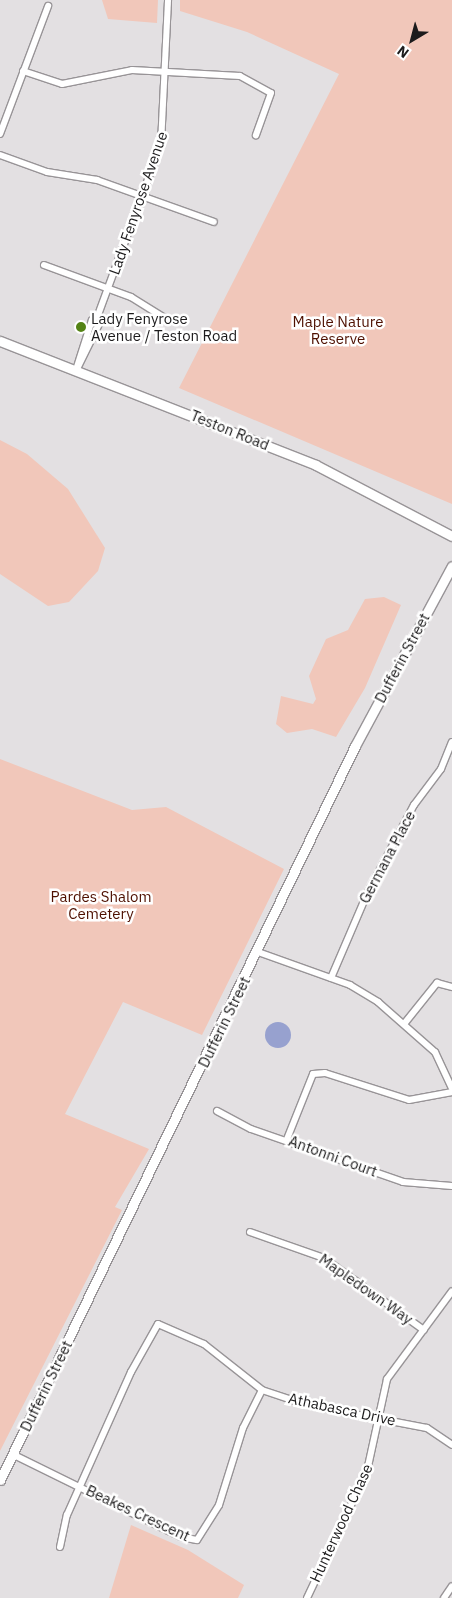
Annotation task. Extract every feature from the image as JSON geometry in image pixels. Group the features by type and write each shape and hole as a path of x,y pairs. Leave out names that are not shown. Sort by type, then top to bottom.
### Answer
{"main road":[{"name":"Teston Road","path":"0,341 316,465 452,536"},
{"name":"Dufferin Street","path":"0,1480 258,952 356,746 452,566"}],"street":[{"name":"Lady Fenyrose Avenue","path":"76,371 92,320 98,315 142,199 164,127 168,0"},
{"path":"0,134 48,6"},
{"path":"23,71 62,84 115,71 240,76 266,88 271,100 256,135"},
{"path":"0,155 47,172 97,180 142,199 214,222"},
{"path":"44,265 140,301 164,318"},
{"name":"Germana Place","path":"331,978 367,894 414,805 441,769 452,742"},
{"path":"258,952 331,978 378,1002 435,1052 452,1088"},
{"path":"404,1024 437,983 452,987"},
{"path":"287,1139 313,1074 325,1073 409,1100 452,1092"},
{"name":"Antonni Court","path":"217,1111 251,1129 287,1139 403,1182 452,1186"},
{"name":"Mapledown Way","path":"250,1232 324,1258 424,1330"},
{"name":"Hunterwood Chase","path":"307,1598 367,1471 376,1415 387,1379 452,1291"},
{"name":"Athabasca Drive","path":"81,1487 130,1372 158,1324 204,1344 262,1390 307,1405 376,1415 427,1428 452,1445"},
{"name":"Beakes Crescent","path":"12,1454 181,1537 197,1540 219,1505 241,1435 262,1390"},
{"path":"60,1547 62,1531 81,1487"},
{"path":"444,1598 452,1586"}],"green space":[{"path":"102,0 158,0 157,23 108,19"},
{"name":"Maple Nature Reserve","path":"180,0 452,0 452,504 179,388 339,74 247,32 180,11"},
{"path":"0,440 27,454 68,489 105,548 98,571 69,602 48,606 0,574"},
{"path":"384,597 401,605 365,688 336,737 312,729 287,733 276,724 281,696 313,704 316,699 309,676 326,639 348,630 365,599"},
{"name":"Pardes Shalom Cemetery","path":"0,759 132,810 166,807 284,869 202,1035 123,1002 65,1114 149,1149 115,1207 122,1210 0,1451"},
{"path":"131,1525 188,1550 244,1585 238,1598 109,1598"}],"water":[{"path":"278,1022 287,1026 291,1035 287,1044 278,1048 269,1044 265,1035 269,1026"}],"place":[{"name":"Lady Fenyrose Avenue / Teston Road","path":"81,327"}]}
